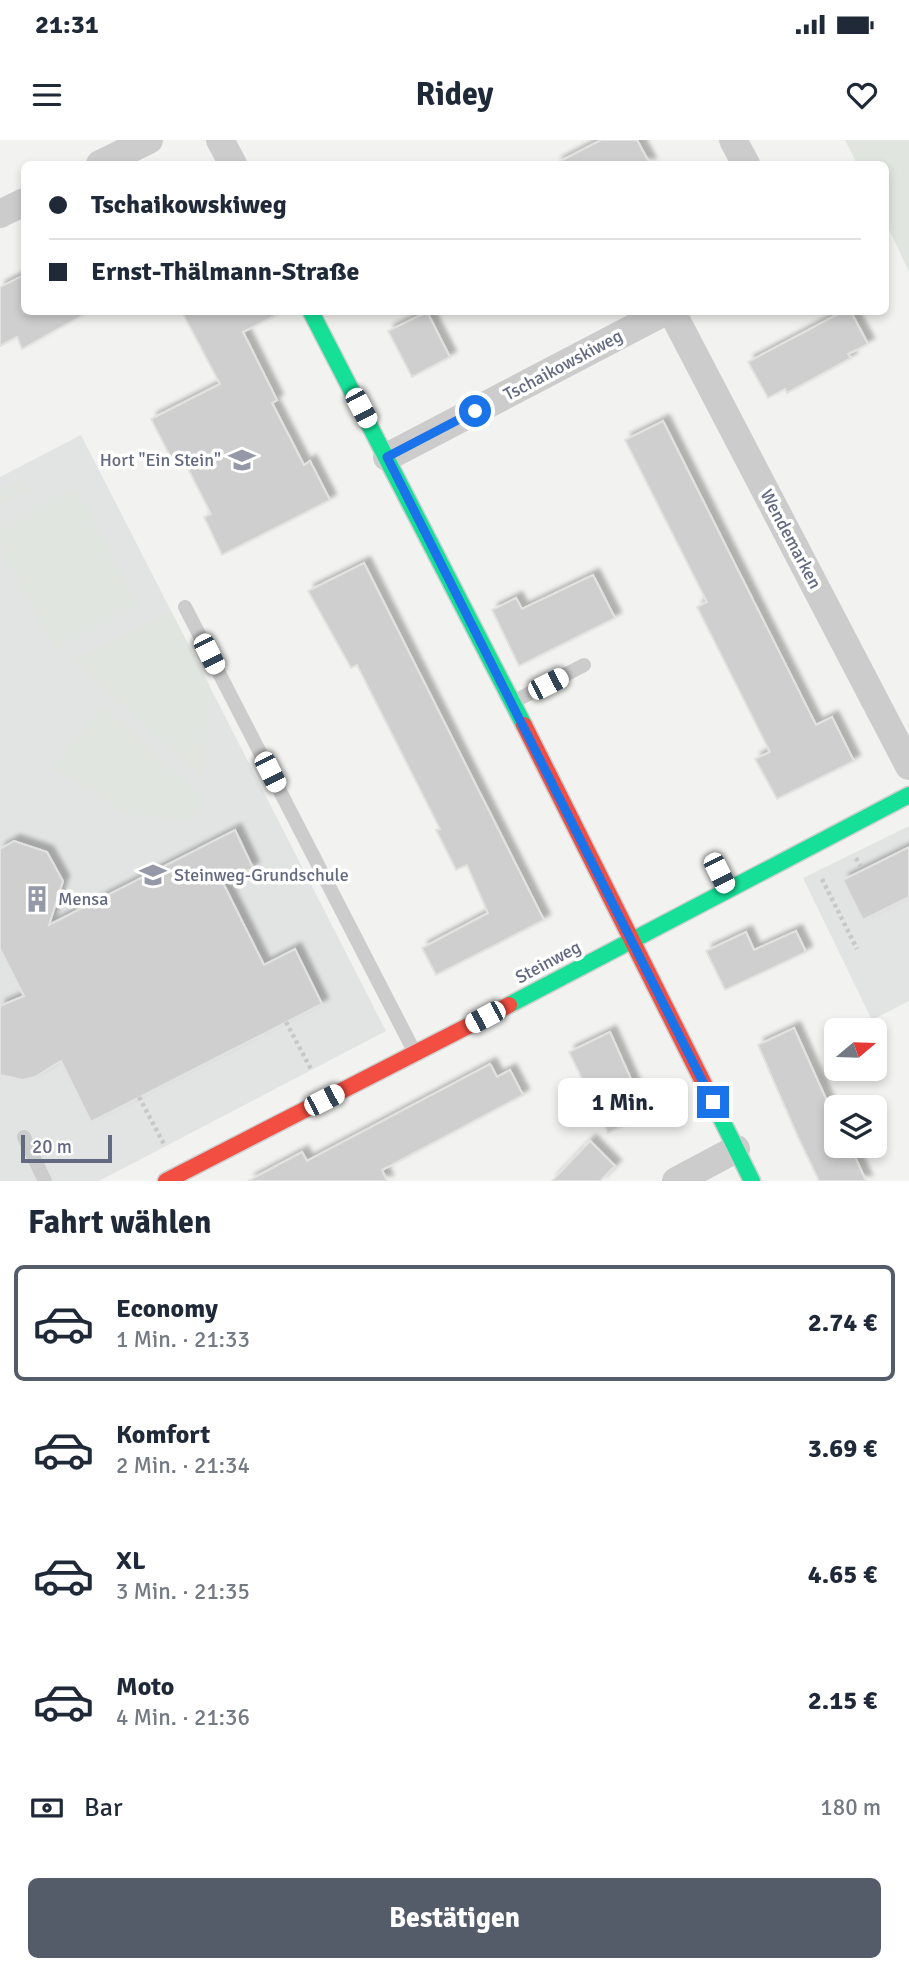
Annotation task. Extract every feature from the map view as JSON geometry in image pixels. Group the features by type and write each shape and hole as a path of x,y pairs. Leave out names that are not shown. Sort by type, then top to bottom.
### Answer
{"street":[{"path":"106,161 149,140"},
{"path":"220,140 231,161"},
{"path":"733,140 744,161"},
{"path":"0,215 21,204"},
{"path":"312,315 512,702 752,1181"},
{"name":"Tschaikowskiweg","path":"387,457 658,315"},
{"name":"Wendemarken","path":"674,315 909,766"},
{"name":"Steinweg","path":"166,1181 909,795"},
{"path":"676,1181 736,1149"}],"lane":[{"path":"185,607 415,1054"},
{"path":"512,702 583,666"},
{"path":"713,863 727,890"},
{"path":"24,1137 45,1181"}],"path":[{"path":"817,871 857,949"},
{"path":"286,1022 316,1078"},
{"path":"139,1097 168,1153"}],"shaded area":[{"path":"845,140 909,140 909,272 889,229 889,161 856,161"},
{"name":"Steinweg-Grundschule","path":"81,435 386,1031 99,1181 0,1181 0,477"},
{"path":"23,479 29,490 0,506 0,491"},
{"path":"74,486 137,607 54,650 0,545 0,524"},
{"path":"171,611 210,686 202,778 73,660"},
{"path":"103,706 200,795 194,820 127,815 53,768"},
{"path":"909,826 909,1001 871,1018 803,878"}],"building":[{"path":"601,140 637,140 648,161 561,161"},
{"path":"21,276 21,315 83,315 22,349 17,337 0,346 0,287"},
{"name":"Hort \"Ein Stein\"","path":"184,315 276,315 243,332 277,400 272,403 304,465 310,461 330,500 222,555 204,517 211,514 180,453 171,458 151,419 220,384"},
{"path":"421,315 429,315 450,357 412,377 388,331"},
{"path":"836,315 853,315 868,344 848,354 851,358 787,393 785,389 768,398 748,362"},
{"path":"663,421 816,725 832,717 854,761 777,799 755,759 770,752 697,607 707,602 625,440"},
{"path":"364,563 544,920 436,975 422,948 488,913 467,865 456,870 436,830 440,829 357,665 351,668 308,591"},
{"path":"593,575 615,618 519,666 492,610 516,598 522,609"},
{"path":"235,830 253,868 223,883 264,965 295,949 322,1004 91,1122 61,1061 35,1077 23,1080 0,1075 0,1006 24,996 0,949 0,849 14,841 47,852 63,881 49,925"},
{"path":"909,847 909,897 863,920 843,880"},
{"path":"796,931 806,952 725,990 706,951 746,932 754,950"},
{"path":"794,1028 824,1095 824,1158 855,1158 866,1181 819,1181 758,1045"},
{"path":"610,1032 647,1115 608,1133 569,1052"},
{"path":"490,1064 497,1077 510,1070 523,1095 382,1170 387,1181 248,1181 302,1152 307,1161"},
{"path":"590,1141 615,1166 600,1181 552,1181"}],"traffic: fast":[{"path":"313,315 524,725"},
{"path":"509,1005 909,795"},
{"path":"707,1090 752,1181"}],"traffic: jam":[{"path":"524,725 707,1090"},
{"path":"166,1181 509,1005"}],"place":[{"name":"Hort \"Ein Stein\"","path":"242,460"},
{"name":"Steinweg-Grundschule","path":"153,875"},
{"name":"Mensa","path":"37,899"}],"route":[{"path":"475,411 387,457 713,1102"}]}
